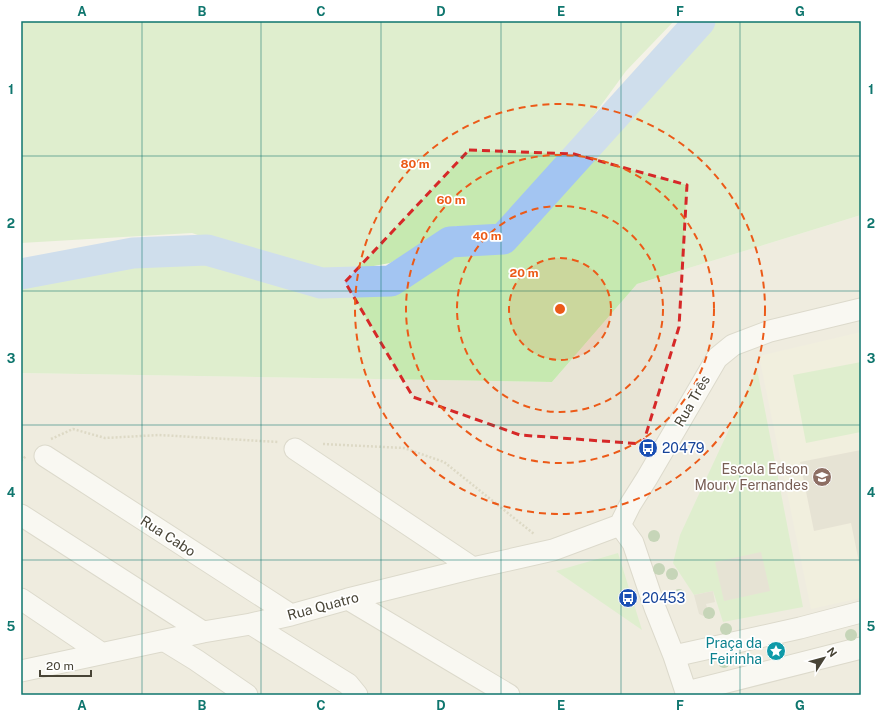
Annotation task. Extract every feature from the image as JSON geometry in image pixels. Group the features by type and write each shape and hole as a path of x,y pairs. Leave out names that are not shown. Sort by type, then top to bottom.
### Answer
{"street":[{"name":"Rua Três","path":"620,525 630,505 717,358 733,345 770,331 861,309"},
{"path":"295,450 473,568"},
{"name":"Rua Cabo","path":"45,456 291,615"},
{"path":"21,515 203,632"},
{"name":"Rua Quatro","path":"21,671 101,653 291,615 348,599 553,550 620,525"},
{"path":"620,525 633,543 687,694 861,648"},
{"path":"21,599 101,653"},
{"path":"348,599 506,694"},
{"path":"674,656 800,628 861,612"},
{"path":"251,624 348,684 357,695"},
{"path":"165,641 247,695"}],"highlighted area":[{"path":"469,150 574,154 687,185 679,327 643,444 520,435 413,397 345,282"}],"shaded area":[{"path":"861,215 861,695 21,695 21,373 552,382 637,284"},
{"name":"Escola Edson Moury Fernandes","path":"861,332 861,598 811,609 759,356"}],"green space":[{"path":"21,21 674,21 626,71 511,229 700,21 861,21 861,215 637,284 552,382 21,373 21,274 133,253 207,250 321,283 391,281 450,242 502,239 507,234 456,226 390,263 319,276 192,233 21,243"},
{"path":"861,362 861,432 806,443 793,375"},
{"path":"757,369 803,607 723,622 713,591 694,595 673,563 680,535"},
{"path":"618,553 642,630 556,571"}],"building":[{"path":"861,450 860,567 851,523 814,531 800,462"},
{"path":"761,552 770,591 724,601 715,562"},
{"path":"713,591 715,602 706,604 710,619 699,614 694,595"}],"waterway":[{"path":"21,274 133,253 207,250 321,283 391,281 450,242 503,239 700,21"}],"place":[{"name":"20479","path":"648,448"},
{"name":"Escola Edson Moury Fernandes","path":"822,477"},
{"name":"20453","path":"628,598"},
{"name":"Praça da Feirinha","path":"776,651"}]}
